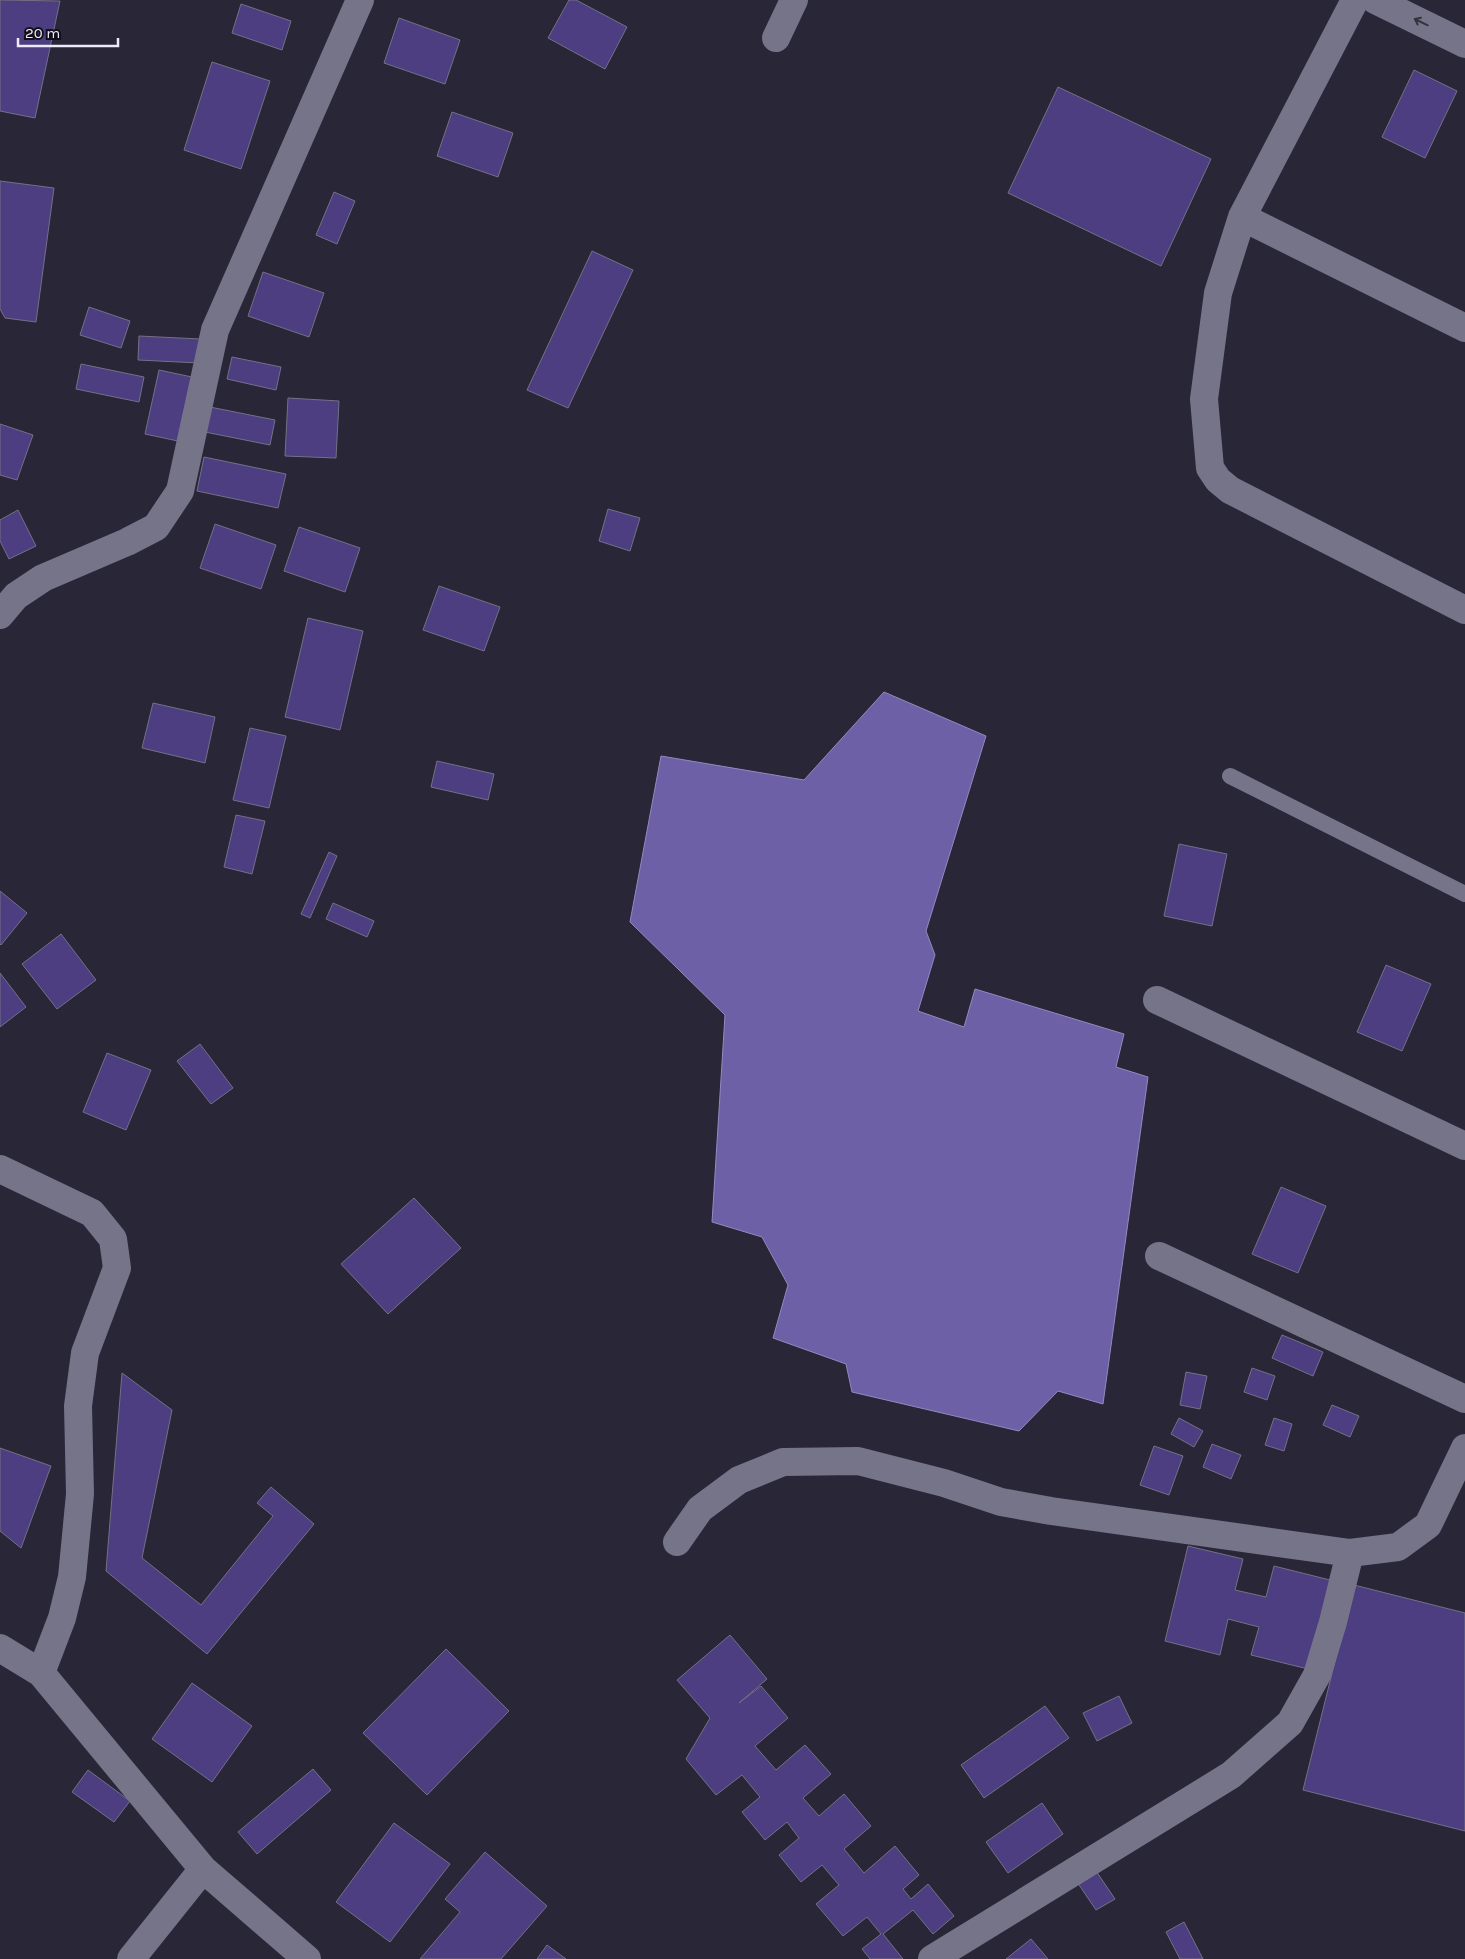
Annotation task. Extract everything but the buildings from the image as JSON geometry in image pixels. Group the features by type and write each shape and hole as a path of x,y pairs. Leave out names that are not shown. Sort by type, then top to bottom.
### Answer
{"street":[{"path":"0,615 16,596 43,578 128,542 156,527 180,491 215,330 360,0"},
{"path":"776,38 794,0"},
{"path":"1355,0 1242,217 1218,293 1204,399 1210,468 1218,480 1230,490 1465,610"},
{"path":"1376,0 1465,44"},
{"path":"1242,217 1465,328"},
{"path":"1157,1000 1465,1146"},
{"path":"0,1169 92,1213 113,1239 117,1268 85,1353 78,1406 80,1494 72,1577 62,1618 41,1673"},
{"path":"1160,1256 1465,1399"},
{"path":"677,1542 700,1509 740,1480 783,1462 858,1461 944,1483 1001,1502 1051,1511 1350,1553 1398,1547 1428,1525 1465,1448"},
{"path":"932,1959 1231,1775 1290,1723 1317,1675 1333,1622 1350,1553"},
{"path":"0,1648 41,1673 203,1869 307,1959"},
{"path":"131,1959 203,1869"}],"lane":[{"path":"1230,776 1465,894"}],"shaded area":[{"path":"884,692 986,736 926,931 935,955 918,1011 964,1027 975,989 1124,1034 1116,1067 1148,1077 1103,1404 1058,1391 1019,1431 852,1392 846,1364 773,1338 788,1285 762,1237 712,1222 725,1015 630,922 661,756 804,780"}]}
